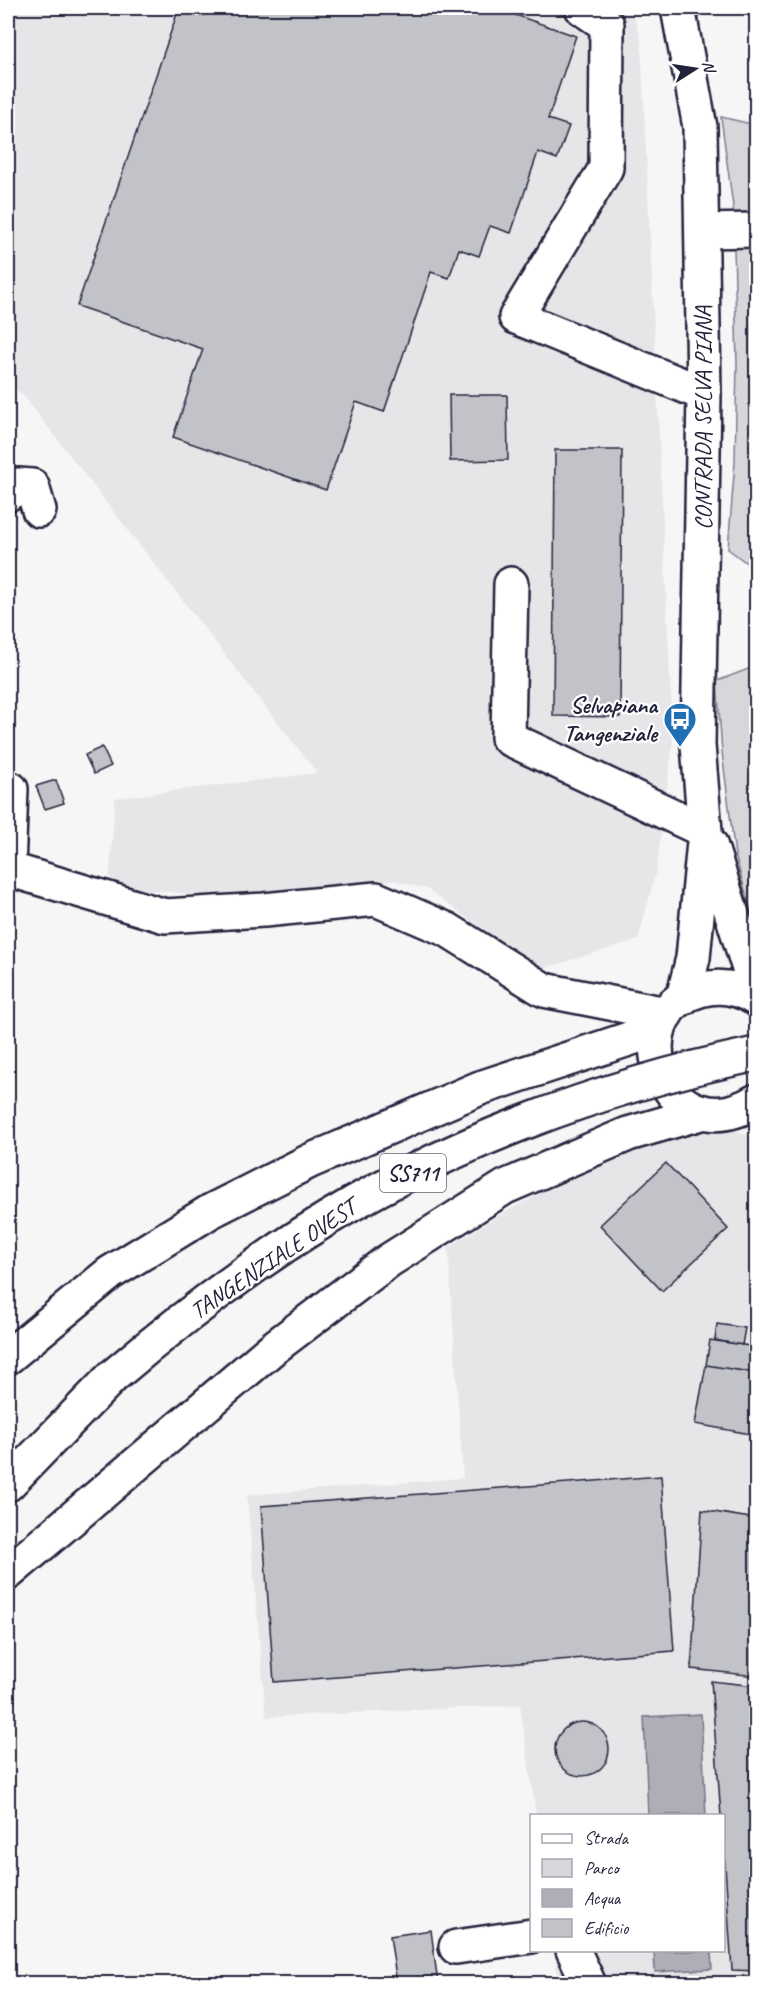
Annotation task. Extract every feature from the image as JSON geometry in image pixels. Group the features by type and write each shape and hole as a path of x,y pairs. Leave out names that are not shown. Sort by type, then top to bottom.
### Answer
{"main road":[{"path":"582,8 607,25 606,168 516,317 704,394"},
{"name":"CONTRADA SELVA PIANA","path":"678,8 700,127 704,394 698,745 705,831"},
{"path":"702,231 756,230"},
{"path":"8,494 18,485 32,486 39,510"},
{"path":"511,584 508,738 705,831 756,991"},
{"path":"11,789 8,869 165,916 264,910 376,899 448,930 544,990 669,1014"},
{"path":"705,831 693,958 656,1046 657,1064 663,1080 674,1095 688,1105 736,1112"},
{"path":"8,1357 110,1273 211,1211 310,1161 480,1088 669,1014 695,991 722,987 735,988 756,999"},
{"name":"TANGENZIALE OVEST","path":"8,1484 112,1377 223,1288 305,1232 398,1179 476,1143 559,1109 710,1064 756,1054"},
{"path":"8,1573 273,1349 388,1261 505,1187 628,1134 736,1112"},
{"path":"456,1947 530,1935"},
{"path":"574,1952 589,1983"}],"shaded area":[{"path":"8,8 631,8 641,40 673,742 656,872 638,940 538,970 427,889 393,880 233,898 109,886 115,798 317,773 22,394 8,384"},
{"path":"731,1129 756,1138 756,1983 559,1983 554,1952 725,1952 725,1814 536,1814 520,1705 266,1717 247,1495 463,1478 448,1248 494,1218 597,1163 645,1144 685,1132"}],"green space":[{"path":"721,117 756,125 756,215 734,214"},
{"path":"734,247 756,248 756,570 728,549 735,462 737,364"},
{"path":"756,666 756,929 735,855 722,752 717,681"}],"water":[{"path":"701,1714 706,1814 648,1814 644,1717"},
{"path":"654,1952 711,1952 712,1969 655,1972"}],"building":[{"path":"179,8 495,8 576,36 548,119 569,126 557,159 538,152 511,233 490,226 479,256 459,249 449,278 431,272 384,412 356,402 326,490 173,437 203,349 77,306"},
{"path":"449,395 507,395 508,460 450,461"},
{"path":"555,450 622,450 620,717 553,716"},
{"path":"102,747 111,766 94,774 85,755"},
{"path":"56,780 64,803 45,809 36,786"},
{"path":"666,1163 728,1229 662,1291 600,1225"},
{"path":"717,1324 745,1328 742,1345 715,1340"},
{"path":"710,1340 756,1347 756,1373 706,1365"},
{"path":"706,1365 756,1373 756,1435 695,1424"},
{"path":"661,1476 674,1651 274,1682 261,1506"},
{"path":"702,1510 756,1519 756,1676 691,1669"},
{"path":"711,1681 756,1686 756,1971 732,1970 725,1866 725,1814 721,1814"},
{"path":"582,1722 592,1724 601,1730 607,1739 609,1749 607,1759 601,1768 592,1774 582,1776 572,1774 563,1768 557,1759 555,1749 557,1739 563,1730 572,1724"},
{"path":"431,1930 438,1984 397,1984 390,1936"}],"place":[{"name":"Selvapiana Tangenziale","path":"680,748"}]}
